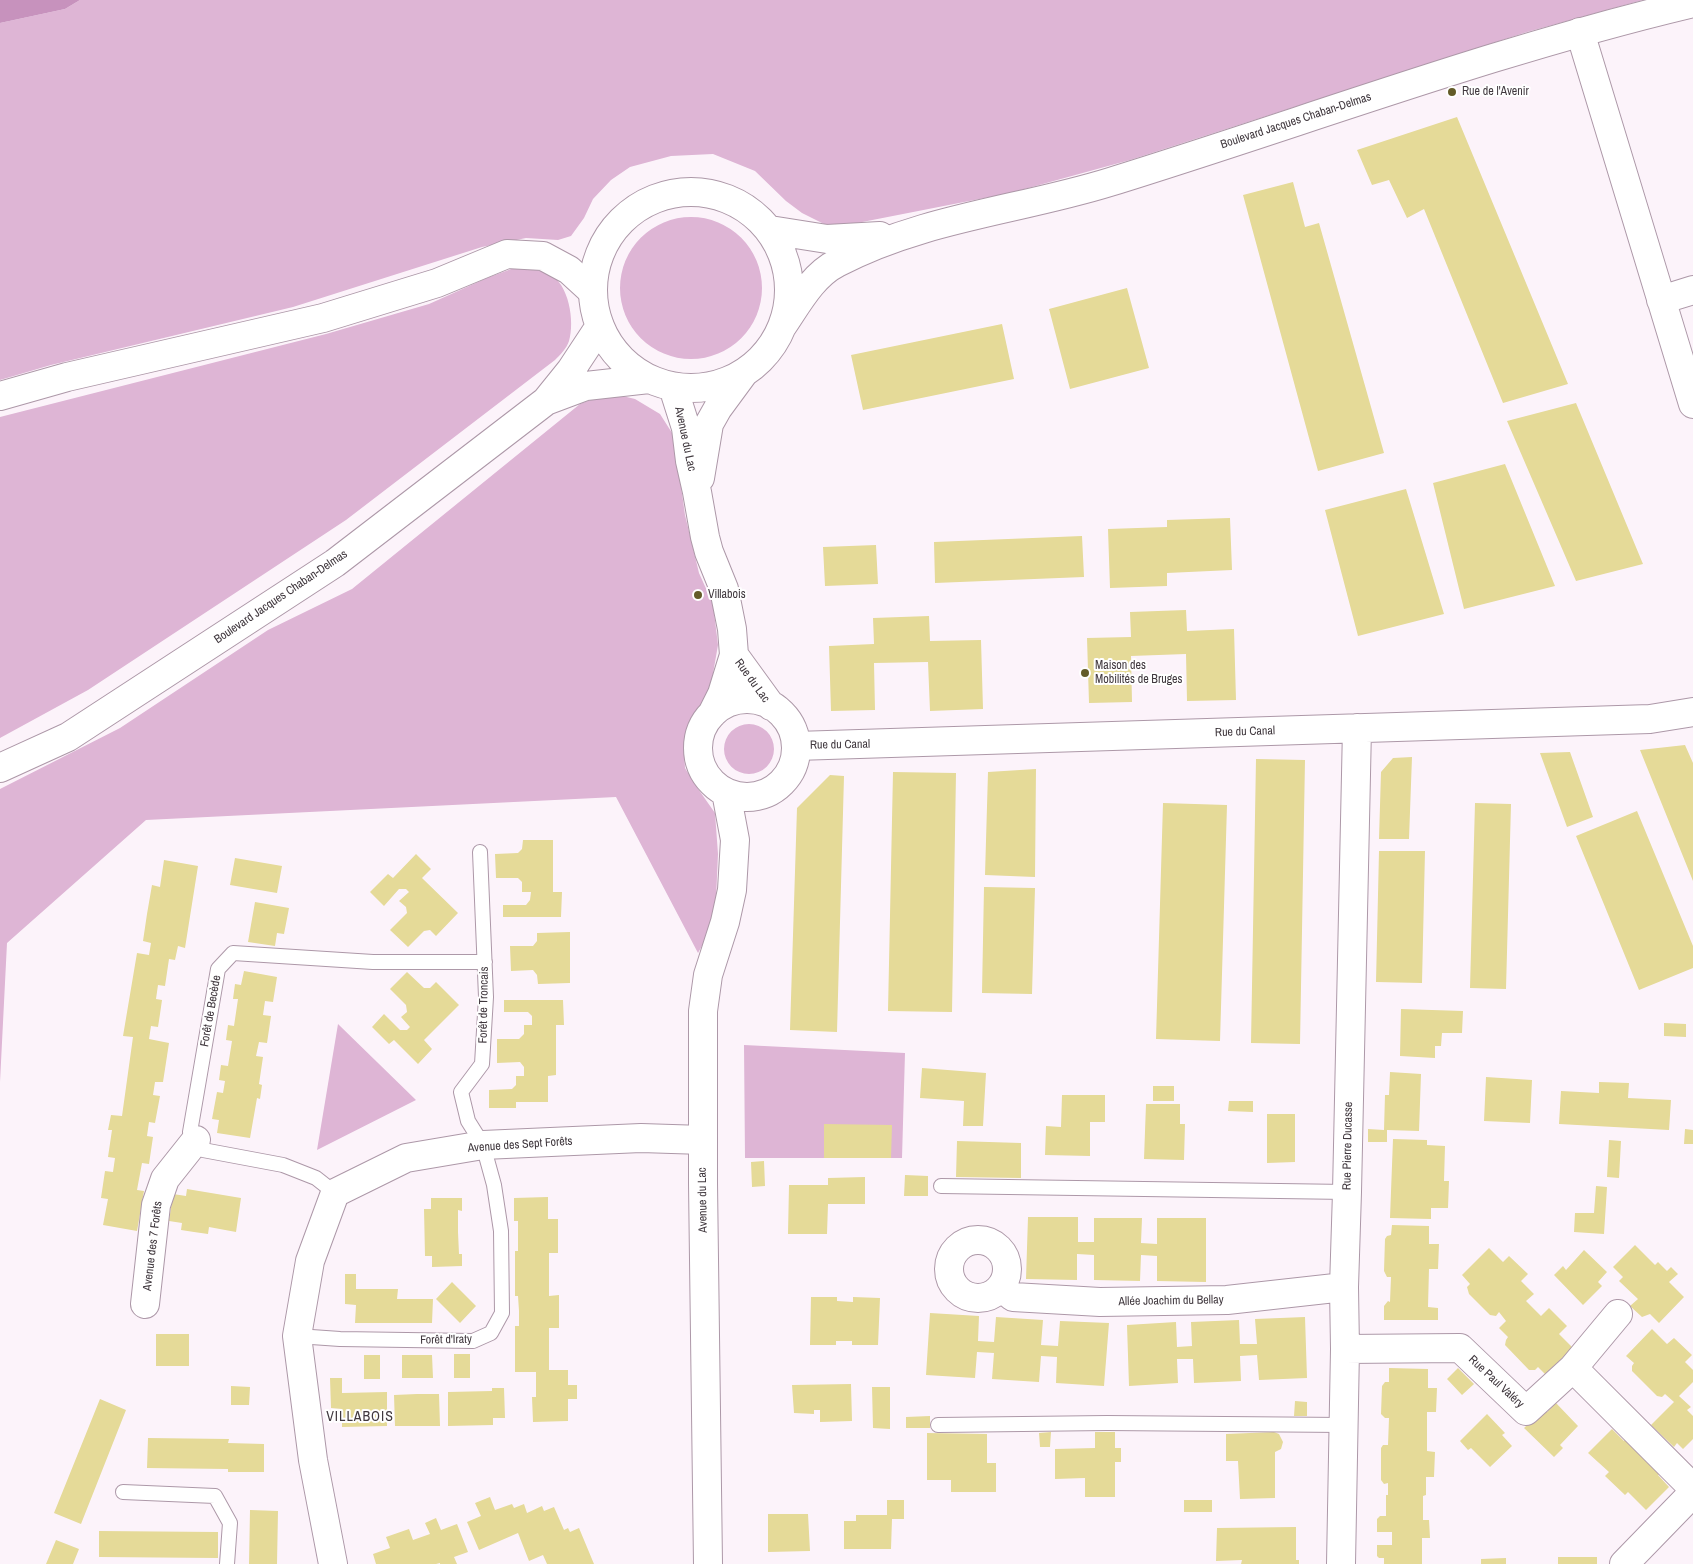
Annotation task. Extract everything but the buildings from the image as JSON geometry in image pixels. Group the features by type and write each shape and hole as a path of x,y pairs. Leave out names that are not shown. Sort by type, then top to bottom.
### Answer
{"main road":[{"name":"Boulevard Jacques Chaban-Delmas","path":"783,325 807,288 835,264 898,236 1107,183 1442,74 1580,32 1693,3"},
{"path":"1580,32 1693,404"},
{"path":"661,383 628,366 612,348 594,310 593,292 596,264 607,239 624,218 647,201 672,192 700,191 727,197 751,211 770,230 785,260 790,292 783,325 772,346 756,364 743,374"},
{"name":"Boulevard Jacques Chaban-Delmas","path":"770,230 827,239 898,236"},
{"path":"0,396 67,378 323,318 437,283 507,254 542,256 569,270 593,292"},
{"path":"1661,300 1693,290"},
{"name":"Boulevard Jacques Chaban-Delmas","path":"0,768 68,737 335,563 546,401 571,370 600,326"},
{"name":"Boulevard Jacques Chaban-Delmas","path":"546,401 586,386 661,383 697,388 721,384 743,374"},
{"name":"Avenue du Lac","path":"697,492 710,424 718,408 743,374"},
{"name":"Avenue du Lac","path":"661,383 686,428 690,461 705,537 724,589 732,628 734,655 722,694 712,714"},
{"name":"Rue du Lac","path":"734,655 771,706"},
{"path":"740,700 756,700 771,706 784,716 792,730 796,746 794,760 788,773 780,784 768,792 754,797 740,797 714,785 700,763 699,737 704,724 712,714 725,704 740,700"},
{"name":"Rue du Canal","path":"796,746 1650,719 1693,712"},
{"name":"Rue Pierre Ducasse","path":"1341,1564 1345,1349 1344,1287 1357,728"},
{"name":"Avenue du Lac","path":"708,1564 703,1011 708,975 725,922 732,890 735,840 726,792"},
{"path":"735,840 768,792"},
{"name":"Avenue des Sept Forêts","path":"335,1193 406,1158 483,1145 641,1138 703,1140"},
{"name":"Avenue des 7 Forêts","path":"145,1304 156,1204 165,1179 196,1140"},
{"path":"333,1564 313,1460 297,1336 310,1261 335,1193"},
{"name":"Allée Joachim du Bellay","path":"1000,1287 1013,1297 1110,1302 1219,1300 1344,1287"},
{"name":"Rue Paul Valéry","path":"1345,1349 1460,1348 1526,1411 1573,1368 1618,1314"},
{"path":"1573,1368 1693,1488"},
{"path":"1624,1564 1693,1493"}],"lane":[{"name":"Forêt de Troncais","path":"480,852 486,997 482,1064 460,1092 468,1121 483,1145"},
{"name":"Forêt de Becède","path":"196,1140 190,1132 218,969 233,953 373,962 485,962"},
{"path":"196,1140 203,1150 282,1165 316,1178 335,1193"},
{"name":"Forêt d'Iraty","path":"297,1336 340,1339 473,1341 491,1333 502,1313 501,1231 494,1185 483,1145"},
{"path":"941,1186 1347,1192"},
{"path":"938,1425 1107,1423 1343,1425"},
{"path":"123,1492 215,1496 230,1523 227,1564"}],"shaded area":[{"path":"0,0 80,0 65,9 0,23"},
{"path":"80,0 1643,0 1527,32 1130,160 1010,193 852,224 824,224 802,213 786,201 755,171 713,154 671,156 630,167 611,180 593,199 584,218 571,236 558,240 526,238 482,247 293,307 51,365 0,380 0,23 65,9"},
{"path":"691,217 705,218 718,222 731,229 741,238 750,248 757,261 761,274 761,302 757,315 750,328 741,338 731,347 718,354 705,358 691,359 677,358 664,354 651,347 641,338 632,328 625,315 621,302 620,288 621,274 625,261 632,248 641,238 651,229 664,222 677,218"},
{"path":"514,268 536,270 549,274 556,279 566,294 571,314 571,333 567,346 555,360 346,520 88,690 0,738 0,417 326,334 429,304"},
{"path":"610,393 635,399 660,414 674,436 685,515 699,573 713,604 718,645 711,685 702,706 688,729 684,750 685,768 715,813 718,854 716,899 708,935 698,953 616,797 146,820 7,943 0,1082 0,789 120,728 268,630 352,589 580,404"},
{"path":"744,724 754,724 767,731 774,744 774,754 767,767 754,774 744,774 735,770 728,763 724,754 724,744 728,735 735,728"},
{"path":"338,1024 416,1100 317,1150"},
{"path":"744,1045 905,1053 902,1158 745,1158"}],"place":[{"name":"Rue de l'Avenir","path":"1452,92"},
{"name":"Villabois","path":"698,595"},
{"name":"Maison des Mobilités de Bruges","path":"1085,673"}],"district":[{"name":"VILLABOIS","path":"360,1417"}]}
